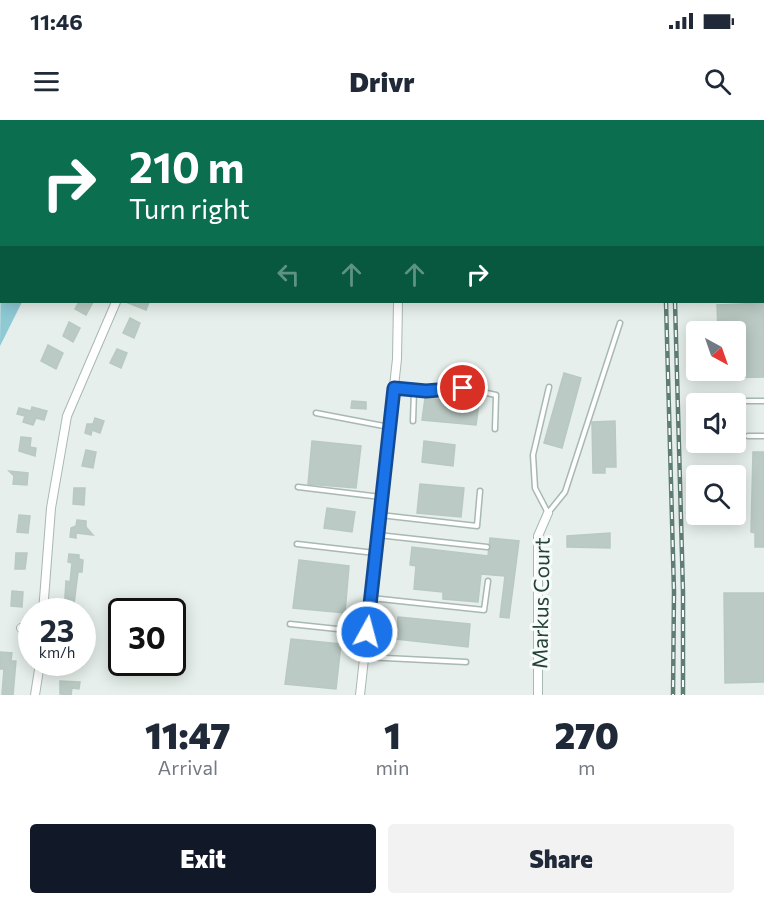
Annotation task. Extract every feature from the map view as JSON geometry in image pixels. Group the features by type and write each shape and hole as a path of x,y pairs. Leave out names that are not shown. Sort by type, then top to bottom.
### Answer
{"street":[{"path":"44,598 51,508 67,416 116,303"},
{"path":"360,695 399,339 398,303"},
{"name":"Markus Court","path":"538,695 538,536 548,513"},
{"path":"35,695 38,676"}],"lane":[{"path":"549,387 533,455 535,488 548,513 565,492 620,323"},
{"path":"394,388 414,390 463,388 496,395 495,429"},
{"path":"413,421 414,390"},
{"path":"746,401 764,401"},
{"path":"316,414 390,427"},
{"path":"748,436 764,436"},
{"path":"298,487 382,497"},
{"path":"380,515 477,526 480,491"},
{"path":"378,535 487,547"},
{"path":"297,544 375,553"},
{"path":"370,598 484,610 488,581"},
{"path":"290,624 367,632"},
{"path":"364,657 465,662"}],"water":[{"path":"1,303 22,303 0,346"}],"building":[{"path":"78,303 92,303 86,315 75,309"},
{"path":"128,303 149,303 146,310"},
{"path":"764,303 764,377 746,377 746,321 718,321 717,305"},
{"path":"130,318 140,323 134,338 123,333"},
{"path":"69,322 80,328 73,342 63,336"},
{"path":"48,345 63,353 56,369 41,361"},
{"path":"117,349 127,353 121,368 110,363"},
{"path":"564,373 581,378 562,448 544,443"},
{"path":"462,394 480,396 476,425 422,420 425,398 461,401"},
{"path":"352,401 366,402 366,409 351,408"},
{"path":"32,407 47,411 44,420 36,418 33,425 23,422 25,416 17,414 19,408 31,411"},
{"path":"95,418 104,421 100,433 92,430 91,435 85,433 87,424 93,424"},
{"path":"615,421 616,467 605,467 605,473 593,473 592,422"},
{"path":"21,437 31,438 30,447 36,448 35,456 19,451"},
{"path":"312,441 361,446 356,488 308,484"},
{"path":"424,441 455,445 453,466 422,462"},
{"path":"86,450 96,452 93,468 82,466"},
{"path":"753,452 764,452 764,547 755,547 755,533 751,532"},
{"path":"9,471 28,473 27,485 13,484 14,476"},
{"path":"420,484 464,488 461,517 417,513"},
{"path":"74,488 85,488 84,505 73,504"},
{"path":"327,508 355,512 352,532 324,528"},
{"path":"19,515 30,516 28,533 17,532"},
{"path":"77,520 86,521 86,527 93,535 76,533 76,538 70,537 71,528 76,526"},
{"path":"610,533 610,548 567,547 567,536"},
{"path":"490,538 519,541 509,618 500,617 505,576 481,574 478,602 443,599 443,592 414,589 416,566 410,565 412,547 488,556"},
{"path":"16,553 27,553 25,569 15,569"},
{"path":"69,554 79,555 79,559 83,560 82,572 78,572 75,598 65,598 66,581 70,582 72,563 68,562"},
{"path":"299,560 349,566 345,613 293,608"},
{"path":"12,591 23,592 23,598 18,598 18,607 11,606"},
{"path":"724,593 764,593 764,682 725,683"},
{"path":"398,617 470,624 468,647 396,639"},
{"path":"291,639 341,644 336,689 285,684"},
{"path":"0,652 12,653 11,661 16,661 13,695 2,695 4,669 0,669"},
{"path":"60,681 80,682 79,689 72,688 71,695 60,694"}],"railway":[{"path":"666,303 674,592 673,695"},
{"path":"675,303 683,592 683,695"}],"route":[{"path":"367,632 394,388 426,391 463,388"}]}
